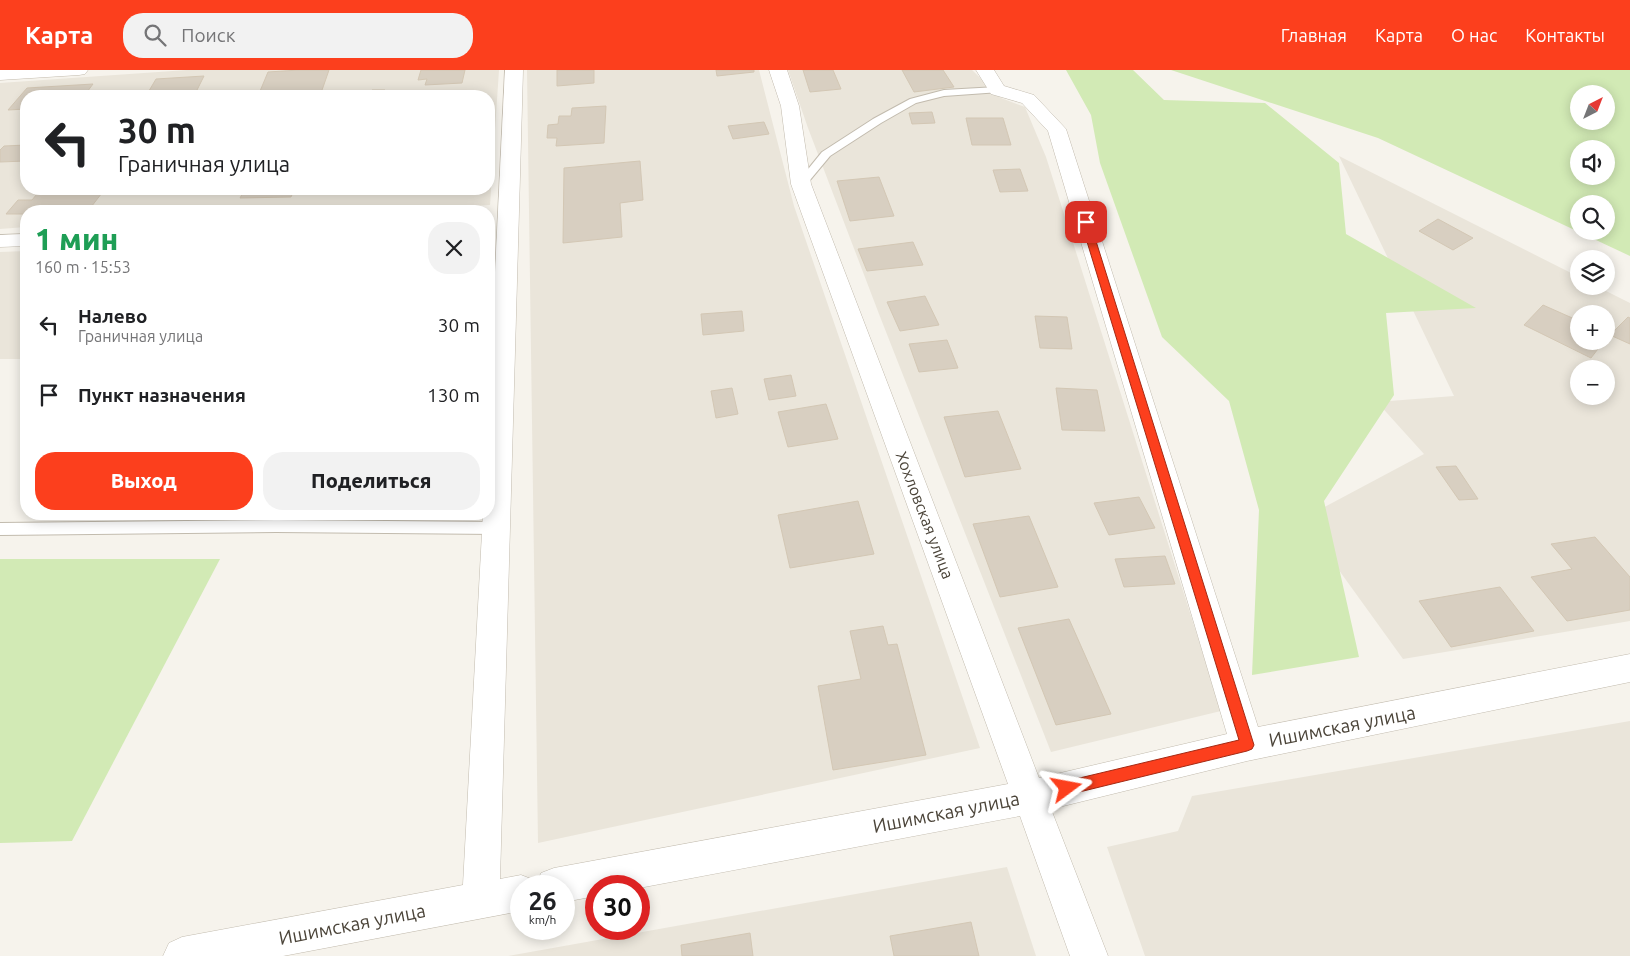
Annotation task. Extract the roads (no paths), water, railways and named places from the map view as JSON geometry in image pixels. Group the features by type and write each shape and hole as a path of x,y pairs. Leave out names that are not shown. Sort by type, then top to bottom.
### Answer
{"street":[{"path":"0,75 79,70"},
{"path":"481,900 497,528 498,222 514,70"},
{"name":"Хохловская улица","path":"778,70 790,106 801,184 1031,796 1089,956"},
{"path":"991,80 1028,99 1057,129 1247,745"},
{"path":"0,241 20,240"},
{"name":"Ишимская улица","path":"575,882 1031,796 1247,745 1630,668"},
{"name":"Ишимская улица","path":"182,956 510,894"}],"lane":[{"path":"801,184 826,154 877,121 913,101 991,80"},
{"path":"0,529 276,526 497,528"}]}
